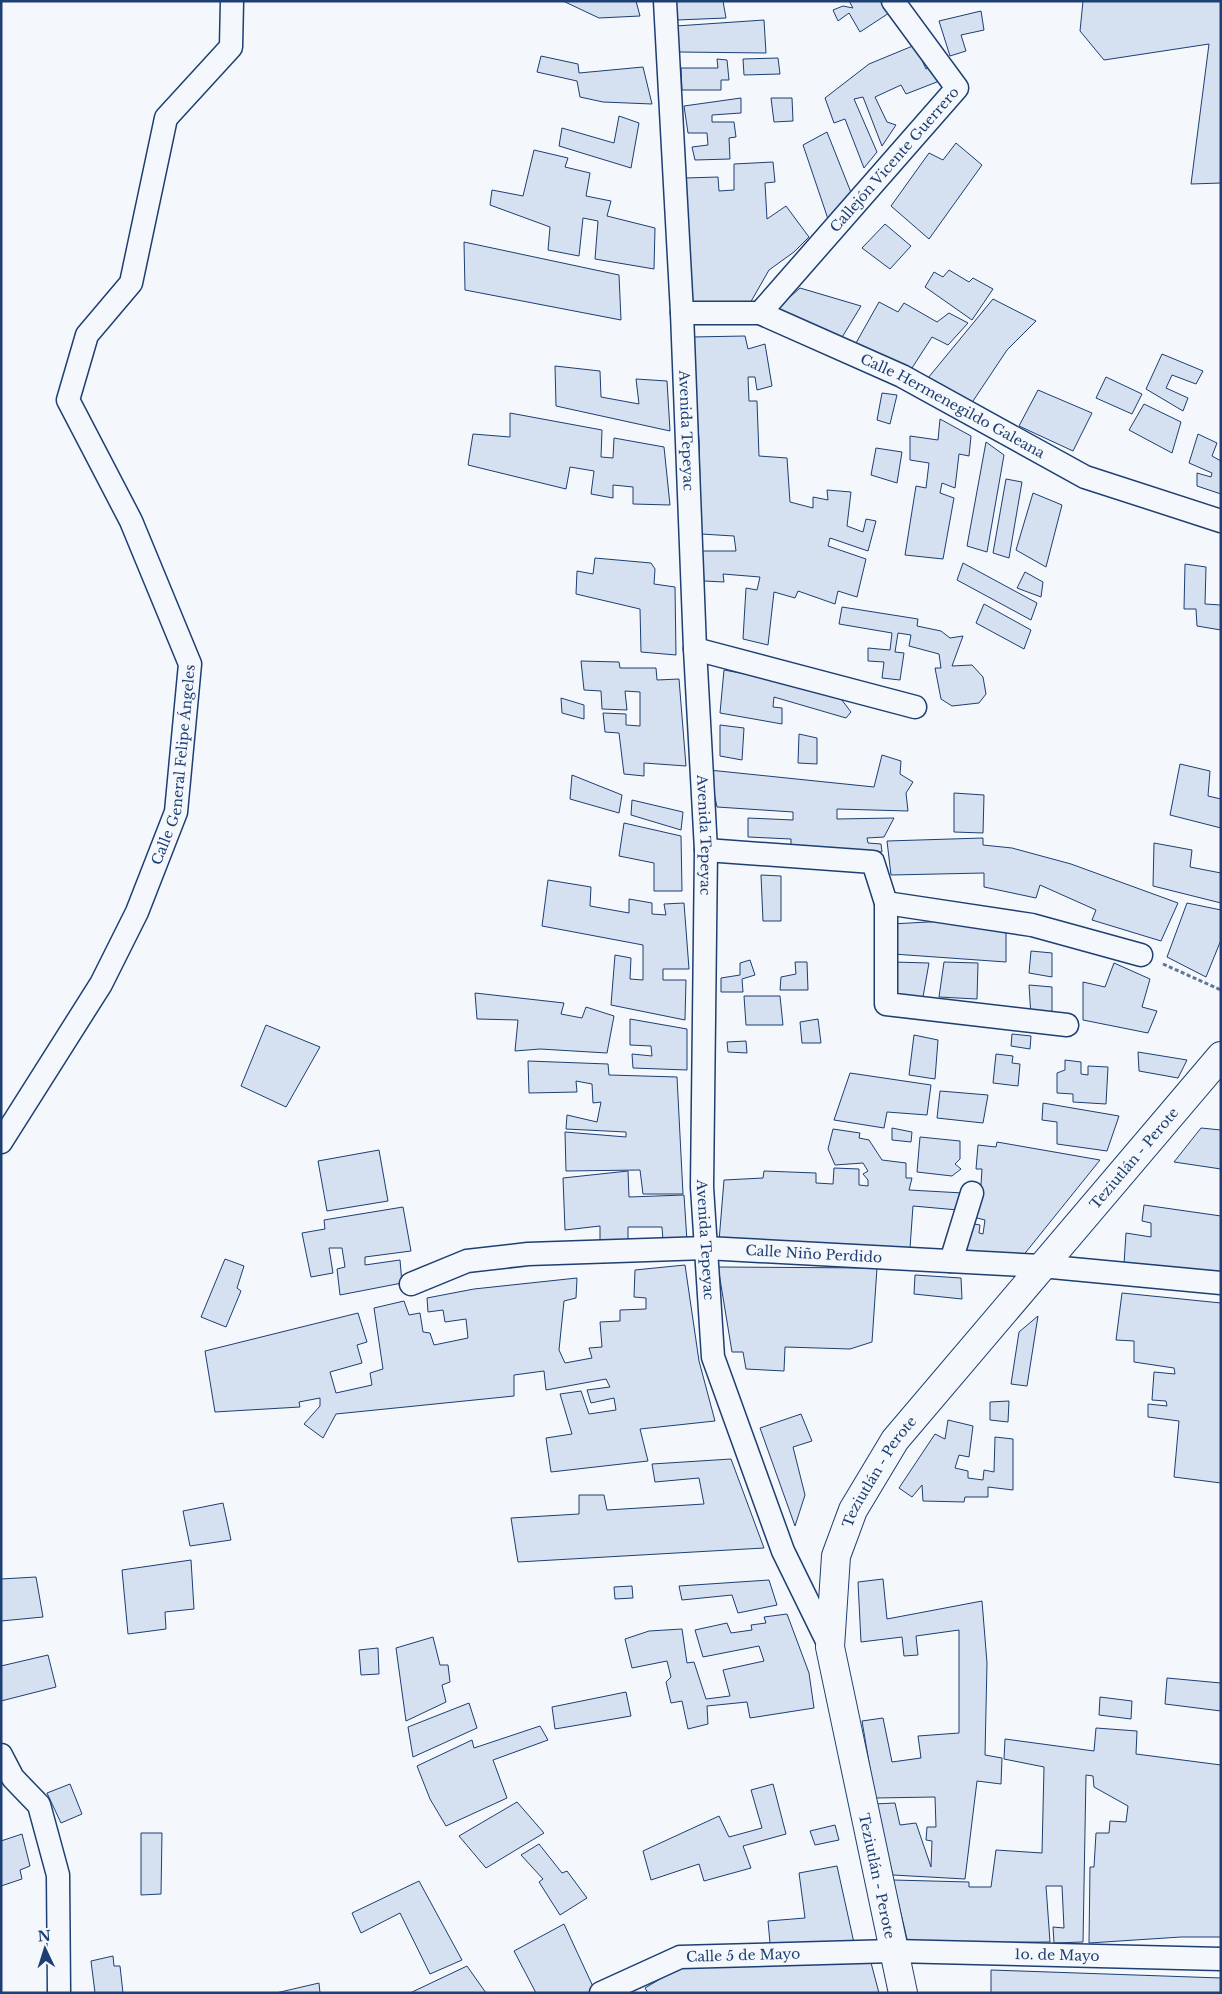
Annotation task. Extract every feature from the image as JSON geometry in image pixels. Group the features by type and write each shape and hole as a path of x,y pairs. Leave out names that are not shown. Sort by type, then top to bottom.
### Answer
{"main road":[{"name":"Teziutlán - Perote","path":"903,1993 830,1647 836,1556 853,1510 895,1440 1221,1056"}],"street":[{"name":"Calle General Felipe Ángeles","path":"1,1142 101,984 137,912 176,812 190,664 131,521 68,400 86,334 131,283 166,118 231,47 232,1"},
{"name":"Avenida Tepeyac","path":"665,1 682,313 695,649 706,850 702,1187 713,1357 783,1551 830,1647"},
{"name":"Callejón Vicente Guerrero","path":"760,313 957,88 893,1"},
{"name":"Calle Hermenegildo Galeana","path":"682,313 760,313 902,376 1085,477 1221,521"},
{"path":"695,649 915,707"},
{"path":"706,850 873,862 886,903 886,1004 1067,1025"},
{"path":"886,903 1032,925 1142,955"},
{"path":"951,1261 972,1193"},
{"name":"Calle Niño Perdido","path":"411,1284 467,1261 528,1254 706,1248 1041,1266 1221,1283"},
{"path":"1,1755 7,1780 39,1805 58,1875 59,1993"},
{"name":"1o. de Mayo","path":"893,1950 1221,1959"},
{"name":"Calle 5 de Mayo","path":"601,1993 680,1957 893,1950"}],"path":[{"path":"1142,955 1221,990"}],"building":[{"path":"563,1 636,1 640,16 599,18"},
{"path":"672,1 723,1 726,18 677,20"},
{"path":"849,1 880,1 889,13 860,32 849,13 838,21 833,10 843,6 853,8"},
{"path":"1083,1 1221,1 1221,183 1191,184 1209,44 1104,60 1080,31"},
{"path":"981,11 984,30 961,35 966,51 950,56 939,21"},
{"path":"764,20 766,53 679,52 676,26"},
{"path":"915,45 926,69 935,65 942,80 906,94 901,85 875,97 887,122 896,125 882,146 863,97 854,99 877,152 864,168 845,119 834,123 825,98 869,64"},
{"path":"541,56 578,64 579,73 643,67 652,104 603,102 580,97 577,81 537,72"},
{"path":"778,58 780,74 744,75 743,59"},
{"path":"717,59 727,60 729,80 721,80 721,90 682,90 681,68 718,68"},
{"path":"741,98 741,113 712,115 712,122 734,122 736,137 729,138 730,159 695,160 692,147 708,145 707,133 688,133 684,106"},
{"path":"771,98 792,98 793,121 774,122"},
{"path":"619,116 639,123 631,168 559,146 562,128 614,143"},
{"path":"827,132 854,200 828,219 803,145"},
{"path":"956,143 982,165 929,239 891,206 929,153 943,160"},
{"path":"534,150 568,158 565,167 590,173 586,196 611,201 607,216 655,228 654,269 595,259 598,221 583,218 579,256 548,250 550,227 490,205 492,190 523,196"},
{"path":"773,162 775,182 765,183 767,219 786,206 809,237 794,252 769,270 749,305 690,305 685,178 718,177 719,191 734,190 734,164"},
{"path":"885,224 911,246 890,269 862,248"},
{"path":"464,242 619,275 621,320 465,290"},
{"path":"949,270 969,282 973,278 993,289 972,320 925,287 934,272 943,277"},
{"path":"800,288 861,306 841,339 773,312"},
{"path":"993,299 1036,321 1007,350 971,404 928,378"},
{"path":"879,302 898,312 904,303 937,322 949,313 968,323 948,345 932,337 912,368 856,343"},
{"path":"745,336 748,349 765,344 772,386 757,390 755,377 748,377 749,401 757,401 759,456 787,458 790,502 813,508 813,497 828,500 827,490 851,492 847,526 863,532 866,519 876,521 868,551 830,538 828,546 866,559 857,597 838,591 835,604 798,591 795,598 774,592 768,645 743,639 746,588 757,590 760,577 723,574 724,582 704,581 702,551 736,551 734,536 701,534 699,441 691,337"},
{"path":"1162,354 1203,371 1196,384 1172,375 1166,388 1188,398 1183,411 1146,389"},
{"path":"555,366 600,371 601,397 639,404 636,379 667,381 670,431 556,406"},
{"path":"1106,377 1142,394 1132,414 1096,398"},
{"path":"1038,390 1092,413 1073,451 1019,426"},
{"path":"882,393 897,395 890,424 877,420"},
{"path":"1144,404 1181,422 1172,453 1129,430"},
{"path":"510,413 602,430 601,457 613,458 614,438 664,447 670,505 633,504 633,487 613,485 613,498 591,494 594,471 570,467 566,489 468,465 473,434 510,437"},
{"path":"940,419 971,436 969,456 959,454 955,488 942,483 940,493 954,498 943,559 905,555 916,486 926,488 929,463 910,460 910,436 938,440"},
{"path":"1198,434 1217,443 1212,456 1221,461 1221,494 1197,486 1197,473 1211,477 1212,473 1189,463"},
{"path":"986,442 1004,455 987,552 967,546"},
{"path":"876,448 902,452 897,483 871,475"},
{"path":"1006,479 1022,482 1009,558 993,553"},
{"path":"1033,493 1062,505 1046,567 1016,550"},
{"path":"595,558 651,563 655,569 654,584 675,587 676,655 641,652 640,609 576,594 577,571 593,574"},
{"path":"963,563 1037,603 1031,620 957,580"},
{"path":"1185,564 1206,567 1205,604 1221,605 1221,630 1197,626 1196,609 1184,609"},
{"path":"1025,572 1043,582 1041,597 1017,588"},
{"path":"984,604 1031,630 1024,649 976,623"},
{"path":"842,607 918,619 917,626 941,631 950,638 963,636 952,666 972,665 983,677 986,694 979,703 952,706 941,699 935,668 941,668 939,654 909,646 911,635 898,633 895,652 904,653 900,680 882,678 884,662 868,661 868,648 890,650 892,633 839,624"},
{"path":"581,661 619,662 620,668 656,668 657,680 679,679 686,766 644,763 644,776 624,774 619,733 605,732 603,713 626,714 626,725 640,726 640,692 625,691 627,710 602,709 601,691 584,690"},
{"path":"724,670 835,691 851,712 846,718 774,697 773,707 782,708 782,724 720,713"},
{"path":"561,698 584,705 584,719 562,713"},
{"path":"720,725 744,728 742,760 720,756"},
{"path":"799,734 817,738 817,764 798,763"},
{"path":"882,755 901,761 900,774 913,782 906,793 908,811 837,809 837,819 894,818 884,837 867,838 868,843 881,844 882,852 791,848 791,839 748,837 748,818 793,820 793,812 717,807 709,770 874,787"},
{"path":"1180,764 1210,771 1208,796 1221,799 1221,828 1170,815"},
{"path":"572,775 622,795 619,813 570,799"},
{"path":"954,793 984,795 983,833 954,832"},
{"path":"632,800 683,812 681,830 631,815"},
{"path":"624,823 681,836 682,891 654,891 654,863 619,856"},
{"path":"983,838 983,845 1012,848 1071,864 1178,903 1161,941 1092,920 1096,910 1040,885 1036,898 984,887 984,873 891,875 887,841"},
{"path":"1154,843 1192,850 1190,867 1221,873 1221,903 1153,886"},
{"path":"761,875 781,876 781,921 763,921"},
{"path":"548,880 591,887 590,906 629,913 629,899 652,903 652,914 666,915 664,904 684,903 689,969 663,969 663,980 686,980 685,1020 611,1005 615,955 631,958 630,979 643,980 643,945 542,926"},
{"path":"1187,903 1221,910 1221,940 1206,977 1167,957"},
{"path":"965,920 1006,928 1006,962 893,954 891,924"},
{"path":"1031,951 1052,953 1052,977 1029,973"},
{"path":"750,960 755,975 742,979 743,992 721,992 721,978 740,975 740,963"},
{"path":"795,962 807,962 808,990 780,990 781,977 796,974"},
{"path":"893,962 929,963 923,997 893,995"},
{"path":"944,962 978,963 977,999 939,997"},
{"path":"1114,963 1150,979 1142,1007 1157,1011 1148,1033 1083,1020 1083,982 1105,987"},
{"path":"1029,985 1052,987 1052,1018 1031,1017"},
{"path":"475,993 564,1003 561,1014 582,1018 586,1007 614,1016 607,1053 540,1049 515,1051 518,1020 477,1019"},
{"path":"744,996 780,996 783,1025 746,1025"},
{"path":"630,1019 687,1029 687,1070 633,1068 632,1054 652,1056 651,1046 630,1045"},
{"path":"818,1019 821,1043 802,1043 800,1022"},
{"path":"266,1025 320,1047 286,1107 241,1086"},
{"path":"1012,1034 1031,1036 1030,1049 1011,1046"},
{"path":"914,1035 938,1040 935,1079 909,1075"},
{"path":"746,1041 747,1053 728,1052 727,1042"},
{"path":"1138,1052 1187,1060 1178,1078 1139,1071"},
{"path":"996,1054 1013,1056 1012,1063 1020,1064 1018,1086 993,1083"},
{"path":"1065,1060 1081,1062 1081,1074 1088,1075 1088,1066 1108,1067 1106,1104 1073,1102 1073,1094 1057,1093 1057,1073 1065,1070"},
{"path":"528,1061 608,1064 609,1075 677,1077 683,1194 643,1194 640,1170 566,1171 565,1132 626,1137 626,1132 566,1129 567,1115 597,1122 601,1102 593,1103 592,1084 576,1081 577,1092 529,1093"},
{"path":"850,1073 931,1085 927,1115 887,1112 884,1128 834,1120"},
{"path":"940,1091 988,1095 983,1123 937,1118"},
{"path":"1043,1103 1119,1116 1107,1151 1057,1144 1057,1122 1042,1120"},
{"path":"892,1128 912,1132 911,1142 892,1140"},
{"path":"1201,1128 1221,1130 1221,1169 1174,1162"},
{"path":"833,1129 860,1133 859,1138 869,1140 882,1160 906,1163 906,1178 912,1178 909,1190 963,1193 958,1210 913,1206 910,1248 719,1241 724,1180 763,1178 764,1171 816,1173 816,1183 833,1184 834,1168 859,1169 859,1185 868,1186 868,1180 863,1174 868,1171 863,1163 835,1165 828,1149"},
{"path":"920,1137 960,1141 960,1159 955,1164 961,1169 952,1176 917,1172"},
{"path":"997,1142 1100,1160 1022,1257 963,1252 969,1223 980,1225 979,1233 983,1234 985,1220 973,1217 980,1200 982,1169 976,1169 978,1145 996,1147"},
{"path":"379,1150 388,1201 327,1211 318,1161"},
{"path":"628,1171 629,1197 684,1195 687,1241 663,1241 662,1227 628,1227 628,1248 600,1244 600,1226 565,1230 563,1178"},
{"path":"1144,1205 1221,1216 1221,1274 1124,1264 1126,1233 1151,1237 1151,1223 1142,1221"},
{"path":"403,1207 411,1251 365,1257 365,1265 400,1260 402,1283 340,1295 337,1269 345,1267 342,1248 329,1248 333,1273 311,1277 302,1233 325,1229 324,1220"},
{"path":"225,1259 244,1266 237,1288 241,1291 226,1327 201,1317"},
{"path":"685,1265 699,1361 715,1421 640,1429 648,1461 551,1472 546,1438 572,1434 560,1394 581,1391 589,1414 616,1410 614,1398 591,1403 587,1390 610,1387 606,1379 546,1390 544,1371 514,1375 514,1396 336,1414 323,1438 304,1424 320,1406 320,1398 299,1402 300,1407 215,1412 205,1351 358,1313 367,1342 357,1345 362,1363 330,1372 336,1393 372,1385 370,1373 383,1369 374,1308 404,1301 409,1315 420,1313 423,1332 430,1333 434,1345 468,1338 466,1319 445,1322 443,1310 428,1312 427,1298 474,1289 577,1278 576,1298 564,1301 559,1350 565,1363 592,1358 589,1348 602,1347 600,1322 620,1321 620,1310 646,1309 646,1298 634,1297 635,1270"},
{"path":"718,1267 877,1268 872,1342 850,1349 785,1347 784,1371 746,1369 743,1352 732,1352"},
{"path":"915,1275 961,1278 962,1299 914,1294"},
{"path":"1122,1293 1221,1303 1221,1483 1174,1477 1179,1421 1148,1417 1148,1404 1167,1406 1166,1401 1152,1400 1154,1372 1175,1374 1174,1368 1134,1362 1134,1341 1116,1340"},
{"path":"1038,1316 1027,1386 1011,1384 1019,1332"},
{"path":"1009,1401 1008,1422 990,1420 990,1402"},
{"path":"801,1414 812,1441 793,1447 805,1495 795,1526 760,1428"},
{"path":"948,1420 973,1426 969,1457 959,1455 955,1468 968,1471 968,1478 983,1480 984,1470 994,1472 995,1437 1013,1439 1013,1490 988,1487 988,1497 965,1497 964,1502 923,1501 922,1485 912,1497 899,1488 935,1434 945,1439"},
{"path":"731,1459 764,1548 518,1562 511,1518 579,1514 579,1495 604,1495 607,1510 704,1504 699,1478 655,1482 652,1464"},
{"path":"223,1503 231,1540 190,1546 183,1511"},
{"path":"191,1560 194,1609 165,1612 166,1629 128,1634 122,1570"},
{"path":"36,1577 43,1617 1,1621 1,1579"},
{"path":"883,1579 887,1619 982,1601 987,1663 985,1755 1002,1758 1001,1784 977,1781 965,1879 893,1875 874,1804 895,1803 900,1825 916,1823 931,1867 932,1841 926,1840 927,1827 936,1827 935,1797 875,1798 862,1721 883,1718 892,1762 921,1758 918,1736 959,1733 959,1630 916,1636 918,1655 904,1656 902,1637 861,1642 858,1582"},
{"path":"769,1580 777,1605 738,1613 732,1595 682,1600 679,1586"},
{"path":"632,1586 633,1598 615,1599 614,1587"},
{"path":"787,1614 809,1673 814,1708 750,1718 747,1702 707,1706 708,1724 688,1729 682,1701 671,1703 666,1682 671,1677 667,1661 632,1668 625,1639 649,1631 682,1629 687,1663 694,1662 706,1699 730,1696 723,1670 764,1661 759,1646 703,1657 695,1630 727,1623 731,1633 752,1630 751,1625 766,1623 764,1617"},
{"path":"433,1637 440,1665 448,1665 450,1682 442,1685 446,1702 406,1721 396,1648"},
{"path":"378,1648 379,1674 361,1675 359,1650"},
{"path":"48,1655 56,1687 1,1701 1,1666"},
{"path":"1167,1678 1221,1683 1221,1711 1165,1704"},
{"path":"626,1692 631,1716 555,1729 552,1707"},
{"path":"1100,1697 1132,1701 1131,1719 1099,1715"},
{"path":"469,1703 477,1728 413,1757 408,1727"},
{"path":"540,1726 548,1740 493,1760 507,1798 446,1826 430,1799 417,1766 472,1740 474,1748"},
{"path":"1096,1728 1137,1731 1136,1754 1221,1765 1221,1937 1181,1937 1089,1943 1090,1867 1094,1867 1096,1833 1109,1833 1110,1821 1126,1822 1128,1806 1094,1787 1093,1776 1086,1775 1083,1942 1054,1943 1053,1927 1064,1928 1062,1886 1046,1886 1050,1942 908,1943 893,1880 969,1882 969,1887 991,1887 996,1850 1042,1853 1044,1767 1004,1759 1005,1739 1094,1751"},
{"path":"70,1784 82,1814 61,1823 47,1793"},
{"path":"773,1784 786,1834 743,1846 751,1868 704,1881 699,1864 651,1880 643,1851 719,1816 729,1837 762,1828 751,1790"},
{"path":"517,1802 544,1833 486,1868 459,1836"},
{"path":"835,1825 839,1840 815,1845 810,1831"},
{"path":"141,1833 162,1833 161,1894 141,1895"},
{"path":"22,1834 30,1866 20,1870 22,1879 1,1886 1,1841"},
{"path":"539,1844 562,1873 567,1871 587,1898 560,1915 539,1882 543,1879 521,1855"},
{"path":"837,1866 854,1943 770,1943 768,1921 805,1918 799,1873"},
{"path":"419,1881 462,1960 430,1974 400,1913 361,1933 352,1913"},
{"path":"564,1924 596,1993 536,1993 514,1951"},
{"path":"113,1956 114,1966 120,1966 123,1993 95,1993 91,1961"},
{"path":"870,1959 879,1993 648,1993 645,1988 687,1963"},
{"path":"467,1966 486,1993 410,1993"},
{"path":"991,1970 1221,1978 1221,1993 991,1993"},
{"path":"319,1983 320,1993 276,1993"}]}
